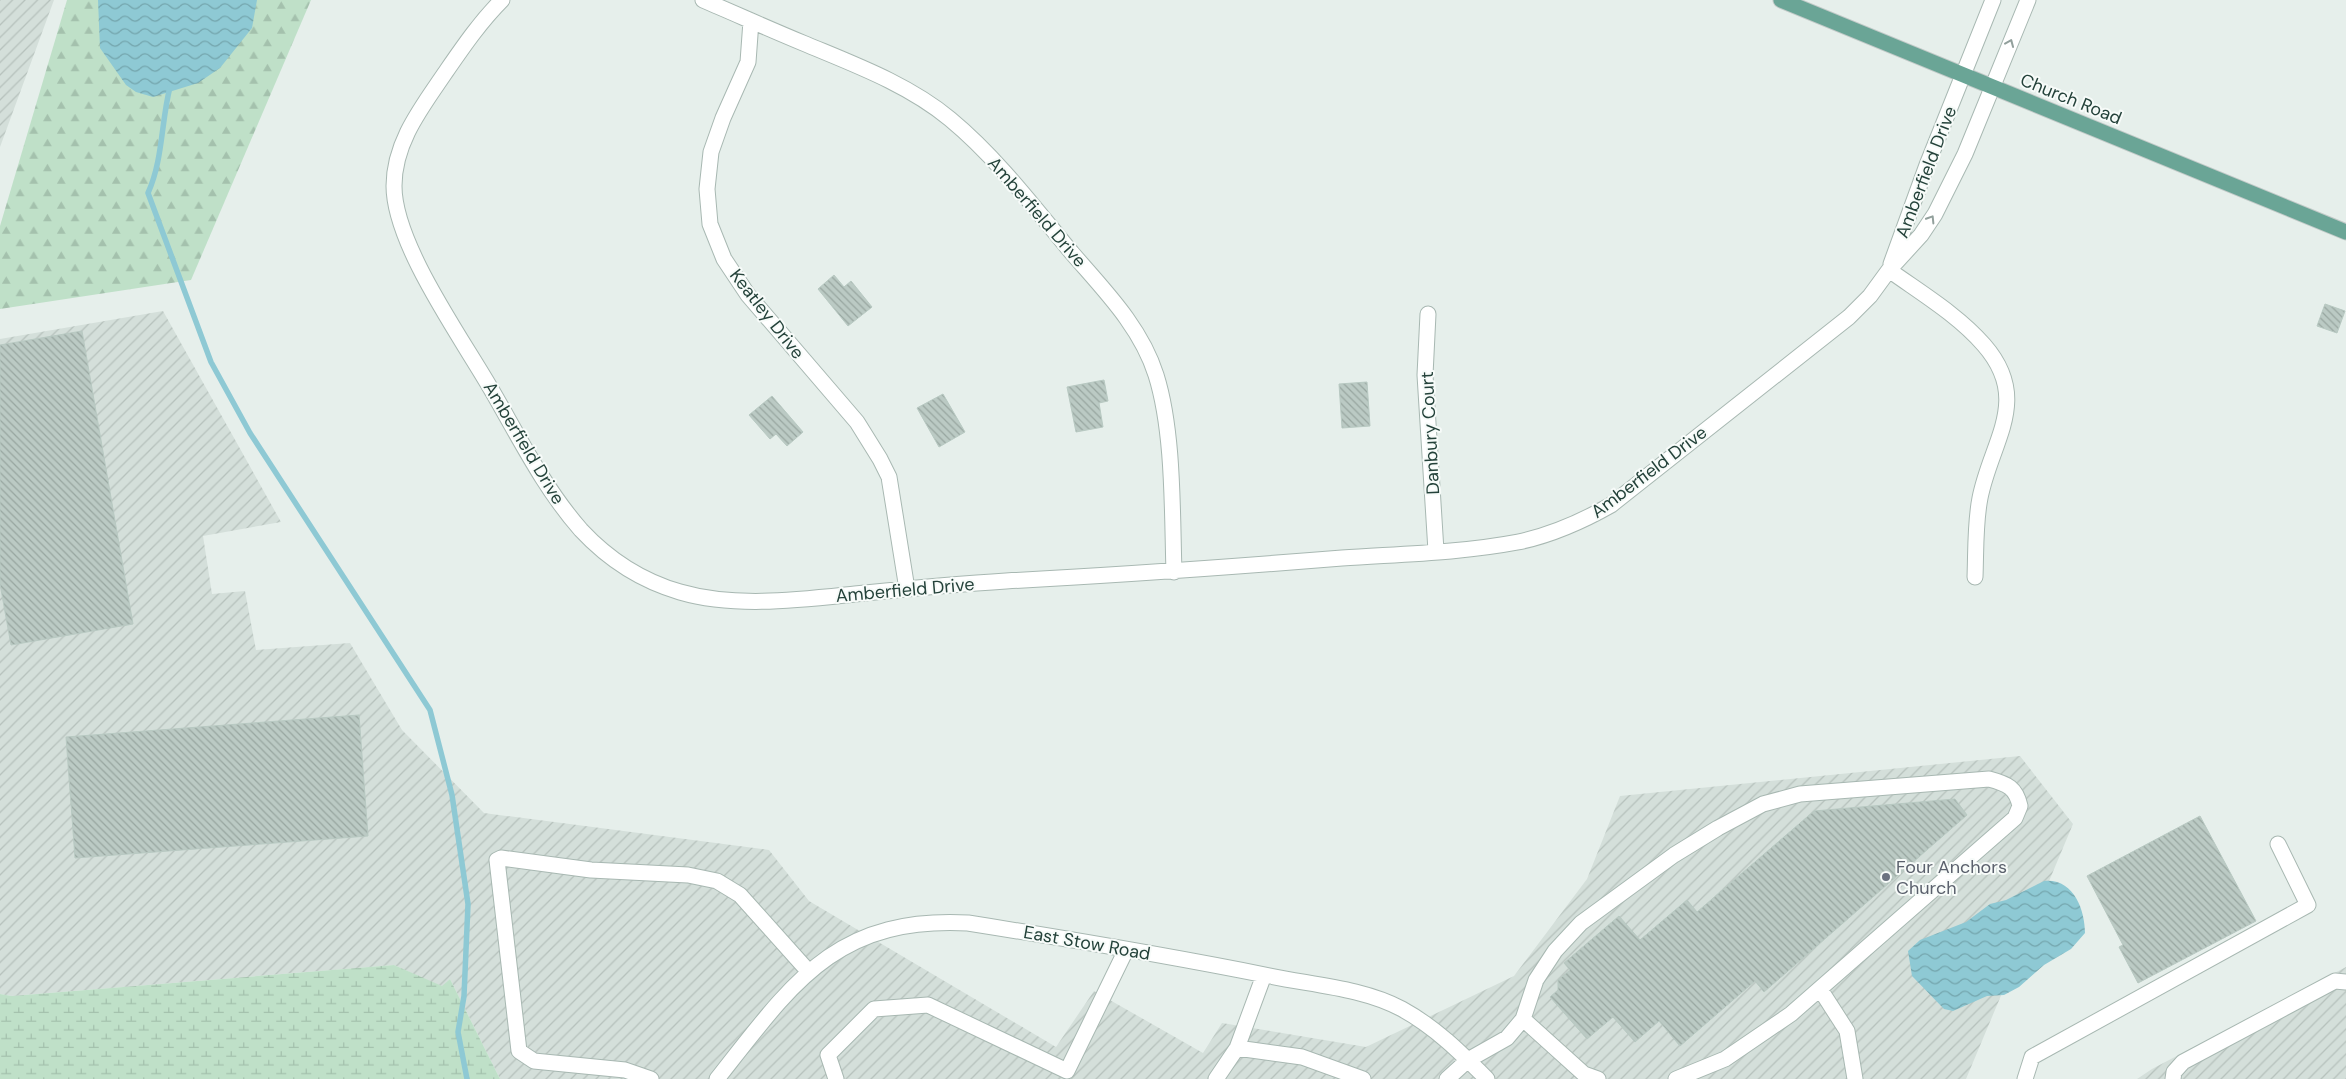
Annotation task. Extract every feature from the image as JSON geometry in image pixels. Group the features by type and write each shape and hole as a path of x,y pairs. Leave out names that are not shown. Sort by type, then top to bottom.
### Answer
{"main road":[{"name":"Church Road","path":"1781,0 2346,232"}],"street":[{"name":"Amberfield Drive","path":"502,0 464,44 418,113 405,137 396,161 394,188 398,214 418,264 548,487 582,531 603,552 649,581 674,591 701,598 757,600 1174,572 1487,547 1544,535 1582,521 1611,505 1784,367 1817,344 1870,296 1889,270 1921,235 1935,214 1965,154 2028,0"},
{"name":"Amberfield Drive","path":"703,0 854,64 920,98 950,118 1008,177 1124,314 1148,355 1156,375 1161,396 1171,482 1174,572"},
{"name":"Amberfield Drive","path":"1889,270 1916,193 1993,0"},
{"name":"Keatley Drive","path":"751,21 748,62 723,118 712,152 707,189 710,224 724,259 748,295 857,422 880,458 889,477 907,590"},
{"path":"1889,270 1956,319 1978,338 1996,361 2004,378 2007,399 2006,418 1980,497 1975,577"},
{"name":"Danbury Court","path":"1428,314 1425,375 1436,551"},
{"path":"1447,1079 1468,1060 1506,1038 1523,1019 1536,980 1555,952 1581,923 1674,855 1718,828 1763,804 1800,794 1990,779 2004,783 2017,794 2020,806 2015,818 1791,1014 1725,1059 1676,1079"},
{"path":"2025,1079 2032,1057 2308,905 2278,844"},
{"path":"652,1079 625,1070 534,1061 519,1051 497,860 501,858 639,874 688,875 717,881 740,895 809,972"},
{"name":"East Stow Road","path":"718,1079 779,1004 809,972 839,948 863,936 914,923 968,923 1341,990 1401,1008 1427,1024 1487,1079"},
{"path":"836,1079 828,1055 874,1009 928,1005 1067,1071 1126,950"},
{"path":"1216,1079 1237,1048 1264,975"},
{"path":"2173,1079 2174,1072 2183,1062 2335,981 2346,982"},
{"path":"1820,989 1847,1031 1855,1079"},
{"path":"1523,1019 1584,1074 1598,1079"},
{"path":"1237,1048 1302,1057 1363,1079"}],"shaded area":[{"path":"0,0 54,0 0,147"},
{"path":"163,311 281,522 203,536 212,594 245,591 256,650 350,643 402,730 484,813 769,850 809,901 1056,1047 1094,991 1203,1053 1222,1023 1366,1047 1514,976 1587,879 1620,796 2020,756 2073,824 1966,1079 500,1079 450,979 442,987 394,965 12,996 0,994 0,339"},
{"path":"2346,967 2346,1079 2137,1079 2152,1069"}],"green space":[{"path":"67,0 311,0 191,280 0,309 0,226"},
{"path":"394,965 442,986 450,979 500,1079 0,1079 0,994 12,996"}],"water":[{"path":"98,0 257,0 252,28 220,68 198,83 153,97 136,92 126,85 100,48"},
{"path":"2044,881 2054,881 2063,884 2070,890 2080,905 2085,933 2071,949 2044,965 2019,987 2004,995 1987,996 1953,1011 1944,1009 1912,976 1908,951 1920,940 1966,922 1990,904 2006,900"}],"building":[{"path":"834,275 844,287 851,281 872,307 848,326 818,289"},
{"path":"2325,304 2345,311 2337,333 2317,326"},
{"path":"82,331 133,624 11,645 0,584 0,345"},
{"path":"1104,380 1108,401 1099,403 1103,427 1076,432 1067,387"},
{"path":"1367,382 1370,426 1342,428 1339,384"},
{"path":"943,394 965,432 939,447 917,408"},
{"path":"772,396 803,432 787,446 776,434 770,439 749,415"},
{"path":"359,715 368,836 75,858 66,737"},
{"path":"1955,799 1967,815 1764,992 1755,981 1680,1046 1659,1021 1635,1042 1613,1017 1587,1039 1550,997 1558,990 1558,980 1570,970 1564,963 1619,916 1640,940 1687,900 1697,912 1814,811"},
{"path":"2200,816 2256,921 2138,983 2119,947 2123,945 2087,876"}],"waterway":[{"path":"170,87 159,154 148,193 211,362 250,433 430,710 452,795 468,904 464,996 458,1032 467,1079"}],"place":[{"name":"Four Anchors Church","path":"1886,877"}]}
